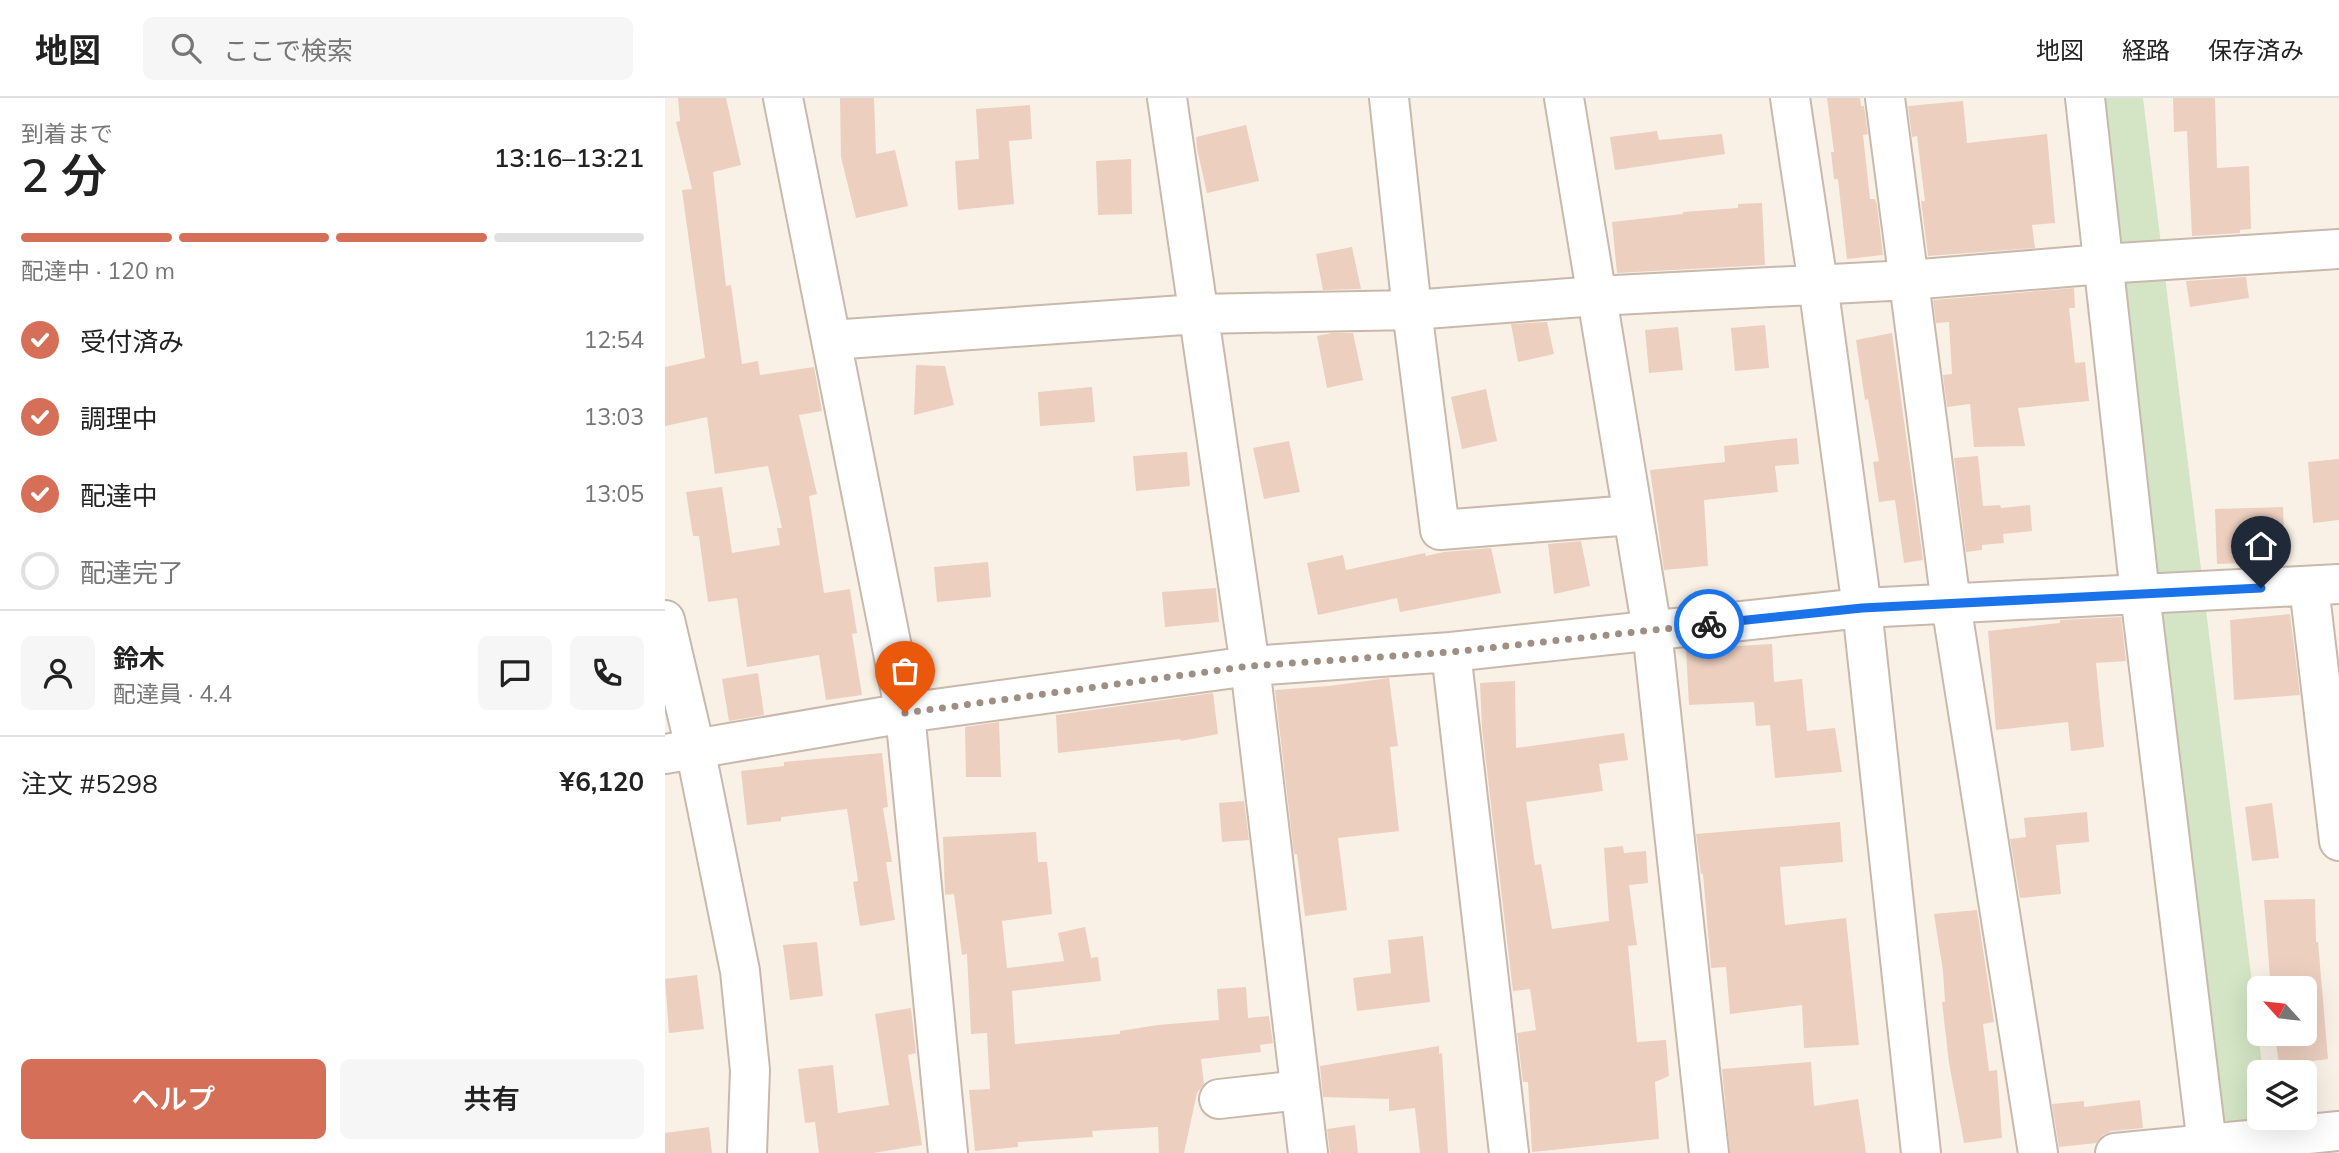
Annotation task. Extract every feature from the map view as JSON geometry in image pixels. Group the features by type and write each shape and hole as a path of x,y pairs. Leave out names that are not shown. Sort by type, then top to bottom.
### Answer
{"street":[{"path":"783,98 905,713 948,1153"},
{"path":"1167,98 1250,666 1308,1153"},
{"path":"1389,98 1440,530 1632,515"},
{"path":"1565,98 1652,630 1709,1153"},
{"path":"1790,98 1862,608 1921,1153"},
{"path":"1885,98 1951,604 2038,1153"},
{"path":"2085,98 2140,594 2207,1149"},
{"path":"831,340 1197,314 1412,310 1596,296 1909,280 2339,249"},
{"path":"680,751 905,713 1250,666 1451,652 1862,608 2324,585 2339,841"},
{"path":"665,620 680,751 740,971 750,1070 747,1153"},
{"path":"1451,652 1509,1153"},
{"path":"1219,1099 1300,1090"},
{"path":"2115,1153 2207,1149 2339,1131"}],"green space":[{"path":"2083,98 2143,98 2251,976 2247,976 2247,1046 2260,1046 2261,1060 2247,1060 2247,1130 2269,1130 2272,1153 2207,1153"}],"building":[{"path":"678,98 726,98 741,165 713,172 726,286 731,285 742,364 758,361 760,375 814,367 822,411 799,415 817,494 809,496 824,593 850,589 857,633 852,634 862,695 826,700 819,655 747,667 737,598 708,602 699,536 693,536 686,492 722,487 732,553 780,545 777,528 782,528 768,466 715,474 707,417 665,426 665,367 705,358 682,190 692,189 676,122 680,121"},
{"path":"840,98 874,98 876,154 895,150 908,206 856,218 841,157"},
{"path":"1827,98 1860,98 1861,106 1864,106 1868,134 1863,135 1870,199 1875,199 1877,205 1883,255 1847,259 1838,179 1834,179 1831,152 1834,152"},
{"path":"2173,98 2215,98 2217,168 2249,166 2251,229 2240,230 2240,233 2192,236 2187,131 2174,132"},
{"path":"1963,101 1967,143 2047,134 2055,223 2032,225 2035,248 1928,256 1917,136 1912,137 1908,106"},
{"path":"1030,105 1032,139 1009,141 1014,204 958,210 955,161 979,159 976,109"},
{"path":"1246,125 1259,181 1207,193 1196,137"},
{"path":"1657,131 1659,140 1722,134 1725,154 1615,170 1610,137"},
{"path":"1131,159 1132,214 1098,215 1096,161"},
{"path":"1762,203 1765,265 1617,273 1612,222"},
{"path":"1352,247 1361,289 1323,290 1316,254"},
{"path":"2246,277 2249,298 2190,307 2186,281"},
{"path":"2074,288 2075,308 2069,308 2075,363 2085,362 2089,401 2018,408 2025,446 1974,447 1970,404 1947,407 1943,375 1952,374 1949,322 1936,323 1933,300"},
{"path":"1547,322 1554,354 1518,362 1511,324"},
{"path":"1765,325 1769,368 1735,371 1731,328"},
{"path":"1678,327 1683,370 1649,373 1645,330"},
{"path":"1353,333 1363,380 1327,388 1317,336"},
{"path":"1892,333 1923,560 1904,563 1895,500 1879,502 1873,462 1879,461 1868,399 1865,400 1856,340"},
{"path":"916,365 945,366 954,405 914,415"},
{"path":"1092,387 1095,422 1040,426 1038,392"},
{"path":"1486,389 1497,441 1462,449 1451,397"},
{"path":"1797,438 1799,464 1775,466 1778,492 1704,500 1708,566 1664,570 1650,470 1725,462 1724,446"},
{"path":"1289,441 1300,492 1264,499 1253,448"},
{"path":"1187,452 1190,486 1136,491 1133,456"},
{"path":"1978,456 1983,506 2000,505 2001,508 2030,505 2032,531 2003,534 2004,543 1982,545 1982,550 1966,552 1954,458"},
{"path":"2339,459 2339,520 2313,523 2308,462"},
{"path":"2283,507 2285,561 2217,564 2215,509"},
{"path":"1581,541 1590,586 1554,594 1548,544"},
{"path":"1491,548 1501,593 1400,612 1397,598 1318,615 1307,563 1343,555 1346,570 1425,553 1426,556"},
{"path":"988,562 991,597 937,602 934,567"},
{"path":"1216,588 1219,622 1165,627 1162,592"},
{"path":"2290,614 2300,695 2234,700 2230,620"},
{"path":"2121,617 2126,661 2096,663 2104,747 2071,751 2068,722 1996,730 1988,631 2060,623 2060,620"},
{"path":"1772,644 1774,682 1802,679 1807,731 1835,728 1842,772 1775,778 1770,725 1756,726 1754,702 1689,705 1686,649"},
{"path":"758,673 764,715 729,721 722,679"},
{"path":"1389,678 1398,746 1390,747 1399,831 1338,838 1347,910 1305,916 1297,854 1294,854 1275,690"},
{"path":"1515,681 1516,748 1624,733 1628,760 1599,764 1603,791 1526,802 1535,865 1541,864 1552,929 1609,921 1604,848 1623,846 1624,853 1646,851 1648,883 1629,885 1637,945 1628,946 1637,1042 1666,1040 1669,1076 1655,1082 1659,1139 1532,1152 1528,1082 1523,1082 1517,1033 1536,1030 1530,989 1513,991 1482,728 1480,683"},
{"path":"1213,693 1218,734 1181,741 1058,753 1056,715"},
{"path":"999,722 1001,777 966,777 965,727"},
{"path":"882,753 888,807 883,808 892,862 886,862 895,920 860,926 853,882 858,881 847,809 781,817 781,821 747,825 741,771 784,766 784,762"},
{"path":"1244,801 1249,840 1222,842 1219,803"},
{"path":"2272,803 2279,858 2252,861 2245,807"},
{"path":"2087,812 2089,842 2056,845 2061,894 2020,898 2010,839 2026,837 2024,818"},
{"path":"1840,822 1843,862 1780,867 1785,925 1846,918 1859,1045 1804,1048 1802,1005 1730,1014 1726,967 1711,968 1703,874 1696,834"},
{"path":"1036,832 1038,862 1047,862 1052,914 1002,921 1007,968 1064,961 1058,933 1085,927 1091,958 1098,957 1101,981 1012,991 1015,1044 1120,1034 1120,1031 1158,1025 1219,1020 1217,989 1246,987 1248,1018 1269,1016 1273,1043 1260,1045 1261,1052 1201,1059 1204,1084 1197,1093 1184,1153 1159,1153 1158,1127 1092,1131 1093,1137 1018,1142 1018,1147 975,1151 969,1090 990,1089 987,1033 971,1034 967,954 962,955 954,894 945,895 943,837"},
{"path":"2315,899 2316,942 2328,1059 2278,1060 2277,1046 2317,1046 2317,976 2270,976 2264,900"},
{"path":"1977,910 1994,1022 1983,1024 1989,1071 1997,1070 2002,1138 1964,1143 1949,1063 1942,1002 1945,1002 1943,971 1934,914"},
{"path":"1423,936 1430,1002 1357,1011 1353,978 1391,973 1388,940"},
{"path":"817,942 823,996 790,1000 783,945"},
{"path":"697,975 704,1029 669,1033 665,979"},
{"path":"911,1008 916,1053 908,1055 922,1145 873,1153 819,1153 815,1122 805,1123 798,1069 833,1065 838,1113 889,1105 875,1014"},
{"path":"1439,1046 1439,1054 1442,1053 1448,1153 1420,1153 1415,1108 1389,1111 1389,1099 1323,1097 1320,1066"},
{"path":"1811,1062 1814,1106 1858,1099 1866,1153 1730,1153 1722,1069"},
{"path":"2140,1100 2143,1128 2112,1131 2103,1135 2096,1143 2059,1147 2052,1104 2084,1101 2084,1107"},
{"path":"1355,1125 1358,1153 1330,1153 1327,1129"},
{"path":"709,1127 712,1153 665,1153 665,1133"}],"way so far":[{"path":"905,713 1250,666 1451,652 1709,624"}],"route":[{"path":"1709,624 1862,608 2261,588"}]}
